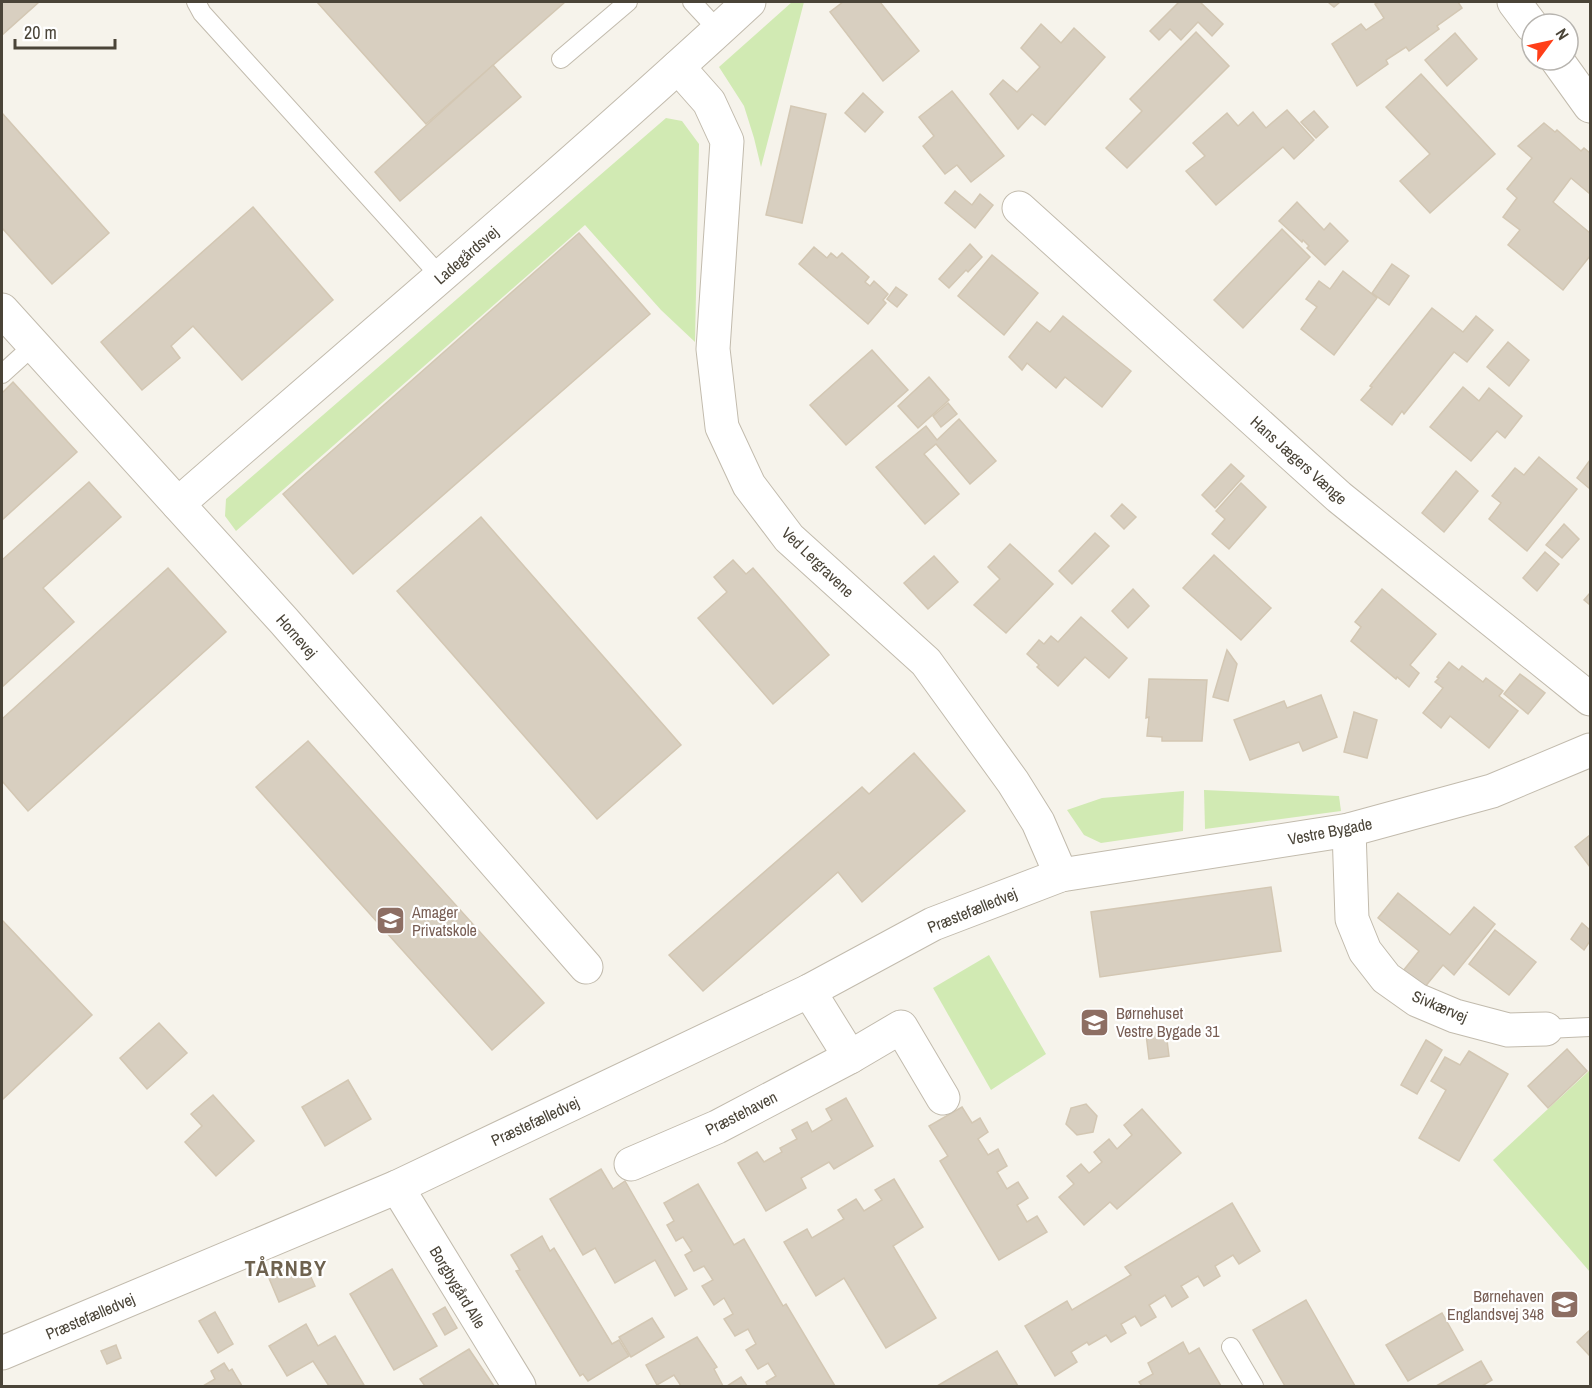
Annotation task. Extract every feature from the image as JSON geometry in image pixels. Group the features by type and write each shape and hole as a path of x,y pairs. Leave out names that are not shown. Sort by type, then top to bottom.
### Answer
{"street":[{"name":"Ladegårdsvej","path":"178,504 441,277 748,2"},
{"name":"Ved Lergravene","path":"678,67 709,102 727,141 713,349 722,427 749,485 789,538 926,662 1013,782 1038,822 1061,875"},
{"path":"1566,72 1590,106"},
{"name":"Hans Jægers Vænge","path":"1019,208 1339,497 1590,699"},
{"name":"Hornevej","path":"2,310 300,639 586,967"},
{"name":"Vestre Bygade","path":"1061,875 1349,830 1492,791 1590,750"},
{"name":"Sivkærvej","path":"1349,830 1353,919 1365,951 1386,978 1417,1000 1455,1016 1508,1030 1546,1029"},
{"name":"Præstefælledvej","path":"2,1353 397,1187 809,991 933,924 1061,875"},
{"path":"809,991 850,1057"},
{"name":"Præstehaven","path":"631,1164 717,1127 850,1057 901,1027 943,1098"},
{"name":"Borgbygård Alle","path":"397,1187 519,1386"}],"lane":[{"path":"196,2 202,13 441,277"},
{"path":"561,59 628,2"},
{"path":"692,2 718,30"},
{"path":"2,374 34,345"},
{"path":"1546,1029 1590,1026"},
{"path":"1231,1347 1254,1386"}],"green space":[{"path":"792,2 804,2 761,167 744,106 719,67"},
{"path":"666,118 682,121 699,144 695,342 661,310 585,225 236,531 225,516 226,499"},
{"path":"1204,790 1339,796 1341,811 1205,829"},
{"path":"1184,791 1183,831 1101,843 1084,835 1067,810 1102,798"},
{"path":"989,955 1046,1054 991,1090 933,988"},
{"path":"1590,1070 1590,1272 1493,1160"}],"building":[{"path":"2,2 39,2 2,35"},
{"path":"317,2 565,2 426,124"},
{"path":"843,2 880,2 919,51 883,81 830,12"},
{"path":"1176,2 1200,2 1223,24 1212,36 1198,22 1181,40 1170,29 1159,40 1150,31 1178,3"},
{"path":"1328,2 1340,2 1334,7"},
{"path":"1379,2 1458,2 1462,8 1437,26 1439,29 1409,51 1406,47 1386,60 1388,64 1357,86 1332,44 1361,24 1366,30 1384,18 1375,4"},
{"path":"1041,24 1061,43 1074,28 1105,57 1045,125 1032,114 1018,129 990,94 1003,80 1017,92 1040,67 1021,48"},
{"path":"1196,32 1229,66 1127,168 1106,148 1142,111 1130,99"},
{"path":"1455,33 1477,59 1447,86 1425,60"},
{"path":"493,65 521,97 400,201 375,172"},
{"path":"1421,74 1495,154 1430,213 1400,181 1430,154 1386,107"},
{"path":"952,91 1004,156 971,182 957,165 945,174 923,146 934,136 919,117"},
{"path":"863,93 883,112 865,132 845,113"},
{"path":"791,106 826,114 802,223 766,215"},
{"path":"1287,110 1314,140 1294,159 1283,147 1216,205 1186,171 1205,156 1193,143 1227,113 1238,126 1253,112 1266,128"},
{"path":"1314,111 1328,127 1316,138 1301,122"},
{"path":"2,113 109,233 52,284 2,228"},
{"path":"1544,123 1555,132 1557,130 1581,151 1584,148 1590,153 1590,194 1571,178 1553,202 1590,233 1590,256 1563,290 1508,245 1520,230 1503,217 1517,198 1507,189 1532,158 1518,146"},
{"path":"955,191 972,205 980,194 993,205 975,228 945,203"},
{"path":"1297,202 1324,230 1330,223 1348,241 1325,265 1307,248 1309,246 1303,240 1302,242 1279,221"},
{"path":"253,207 333,300 242,380 193,326 171,346 180,358 142,390 101,342"},
{"path":"1282,229 1310,257 1243,328 1214,300"},
{"path":"579,233 650,314 353,574 283,494"},
{"path":"970,244 982,257 949,288 939,279"},
{"path":"814,247 827,258 831,253 837,258 842,253 869,277 865,282 870,286 874,281 888,294 883,300 886,303 868,324 799,264"},
{"path":"992,255 1038,293 1004,335 958,296"},
{"path":"1392,264 1409,276 1389,305 1372,293"},
{"path":"1343,271 1377,298 1334,355 1301,329 1317,307 1306,299 1319,281 1330,289"},
{"path":"896,287 907,295 897,307 887,299"},
{"path":"1432,308 1463,332 1476,316 1493,330 1467,362 1454,352 1404,414 1402,411 1392,425 1361,400"},
{"path":"1063,316 1131,371 1102,407 1065,377 1056,388 1027,363 1022,370 1009,357 1037,322 1050,332"},
{"path":"1508,342 1529,360 1509,386 1487,367"},
{"path":"872,350 908,390 846,445 810,405"},
{"path":"929,377 949,400 918,428 898,406"},
{"path":"13,382 77,452 2,520 2,393"},
{"path":"1463,387 1479,401 1489,388 1522,416 1505,438 1497,431 1471,461 1430,427"},
{"path":"948,403 957,414 941,427 933,416"},
{"path":"959,419 996,461 970,484 936,444 924,454 959,494 925,524 876,467 926,426 937,440"},
{"path":"1539,457 1577,489 1527,551 1489,519 1501,503 1492,496 1515,468 1524,475"},
{"path":"1590,460 1590,489 1577,478"},
{"path":"1231,464 1244,476 1215,508 1202,495"},
{"path":"1456,471 1478,491 1444,532 1422,513"},
{"path":"89,482 121,517 43,588 74,622 2,687 2,560"},
{"path":"1241,483 1266,507 1229,549 1212,534 1225,519 1216,511"},
{"path":"1122,504 1136,517 1124,529 1111,516"},
{"path":"481,517 681,745 597,819 397,591"},
{"path":"1564,524 1579,539 1562,558 1546,545"},
{"path":"1095,533 1109,546 1072,584 1059,571"},
{"path":"1010,544 1053,584 1006,633 974,605 1000,579 988,567"},
{"path":"1545,552 1559,564 1537,591 1523,578"},
{"path":"1214,555 1271,608 1241,640 1183,588"},
{"path":"934,556 958,582 928,609 904,583"},
{"path":"733,560 746,574 753,568 829,655 773,704 698,618 727,592 714,577"},
{"path":"168,568 226,632 28,811 2,781 2,719"},
{"path":"1133,589 1149,606 1128,628 1112,611"},
{"path":"1382,589 1436,634 1410,665 1419,673 1409,687 1397,677 1396,679 1351,641 1361,627 1355,622"},
{"path":"1590,593 1590,605 1584,600"},
{"path":"1081,617 1127,658 1109,678 1085,657 1058,686 1037,667 1039,665 1027,654 1039,640 1044,644 1051,636 1058,642"},
{"path":"1227,650 1237,664 1228,701 1213,697"},
{"path":"1449,662 1459,670 1462,666 1483,682 1486,678 1503,691 1499,696 1518,711 1489,748 1450,716 1441,728 1423,713 1443,688 1435,682"},
{"path":"1520,674 1545,693 1528,714 1504,694"},
{"path":"1149,679 1207,680 1202,741 1162,741 1162,737 1147,736"},
{"path":"1321,695 1337,737 1303,751 1299,742 1250,760 1234,720 1284,701 1287,708"},
{"path":"1354,712 1377,720 1367,758 1344,752"},
{"path":"308,741 544,1003 492,1050 256,787"},
{"path":"914,753 965,811 862,902 838,872 703,991 669,955 862,787 869,794"},
{"path":"1590,835 1590,867 1575,847"},
{"path":"1271,887 1281,951 1100,977 1091,912"},
{"path":"1398,893 1450,935 1474,907 1495,924 1454,975 1443,965 1424,988 1403,971 1419,951 1378,918"},
{"path":"2,920 92,1015 2,1100"},
{"path":"1582,923 1590,930 1590,941 1584,950 1571,939"},
{"path":"1495,930 1536,962 1509,995 1469,964"},
{"path":"159,1023 187,1053 147,1089 120,1058"},
{"path":"1166,1032 1169,1056 1149,1059 1146,1034"},
{"path":"1426,1040 1442,1050 1417,1094 1401,1085"},
{"path":"1567,1049 1587,1071 1548,1108 1528,1086"},
{"path":"1469,1051 1508,1074 1459,1161 1419,1138 1446,1090 1431,1081 1445,1057 1460,1065"},
{"path":"348,1080 371,1119 325,1146 302,1107"},
{"path":"213,1095 254,1141 216,1176 185,1142 202,1126 191,1114"},
{"path":"846,1098 873,1146 834,1169 829,1162 801,1178 806,1188 766,1211 738,1163 757,1152 764,1162 782,1152 780,1148 797,1139 792,1130 807,1122 812,1132 832,1120 826,1109"},
{"path":"1086,1104 1097,1116 1093,1132 1077,1135 1066,1124 1071,1108"},
{"path":"962,1107 972,1123 980,1118 988,1132 978,1139 988,1155 998,1149 1007,1166 997,1172 1007,1189 1018,1182 1028,1198 1017,1205 1027,1222 1037,1216 1047,1232 999,1260 940,1161 948,1156 929,1126"},
{"path":"1142,1109 1181,1153 1117,1209 1110,1202 1084,1225 1059,1197 1074,1184 1067,1176 1081,1164 1089,1173 1102,1162 1094,1152 1109,1139 1117,1149 1132,1135 1124,1125"},
{"path":"601,1169 613,1189 625,1181 687,1289 675,1296 655,1260 615,1283 595,1248 583,1255 550,1199"},
{"path":"894,1179 923,1227 893,1246 936,1318 886,1348 844,1278 816,1296 784,1242 807,1229 812,1238 844,1219 838,1210 856,1199 864,1211 882,1200 875,1190"},
{"path":"698,1184 734,1245 744,1239 783,1306 786,1304 835,1386 768,1386 766,1382 776,1376 768,1363 758,1369 746,1350 756,1344 748,1329 735,1336 724,1319 733,1314 724,1298 714,1305 702,1286 713,1280 704,1266 694,1271 685,1255 692,1251 683,1237 676,1241 667,1225 674,1221 664,1203"},
{"path":"1232,1203 1260,1251 1239,1264 1233,1255 1215,1266 1220,1276 1204,1286 1198,1276 1181,1286 1188,1297 1172,1307 1165,1295 1149,1305 1156,1317 1141,1326 1135,1316 1121,1324 1126,1333 1111,1342 1106,1335 1089,1345 1087,1342 1071,1352 1077,1362 1055,1376 1025,1326 1067,1301 1072,1310 1131,1275 1125,1267"},
{"path":"542,1236 550,1251 554,1248 612,1344 619,1340 629,1356 588,1381 583,1374 580,1376 516,1271 520,1270 511,1255"},
{"path":"303,1260 315,1286 279,1302 268,1276"},
{"path":"392,1269 437,1346 394,1370 350,1294"},
{"path":"1306,1300 1355,1386 1285,1386 1253,1330"},
{"path":"445,1307 457,1328 445,1335 433,1314"},
{"path":"215,1312 233,1344 218,1353 199,1321"},
{"path":"1442,1313 1463,1350 1408,1381 1386,1345"},
{"path":"652,1318 664,1337 631,1357 619,1337"},
{"path":"306,1324 318,1346 335,1336 364,1385 329,1386 313,1361 287,1376 269,1346"},
{"path":"1590,1330 1590,1356 1577,1342"},
{"path":"697,1337 717,1367 714,1369 723,1386 681,1386 674,1375 657,1385 646,1365"},
{"path":"1183,1342 1189,1354 1199,1348 1221,1386 1142,1386 1139,1382 1153,1374 1148,1363"},
{"path":"116,1345 121,1358 107,1364 101,1351"},
{"path":"469,1349 494,1386 425,1386 420,1379"},
{"path":"997,1351 1018,1386 937,1386"},
{"path":"1481,1361 1492,1380 1482,1386 1436,1386"},
{"path":"224,1363 229,1371 232,1369 242,1386 203,1386 215,1379 211,1371"},
{"path":"741,1377 747,1386 727,1386"}],"place":[{"name":"Amager Privatskole","path":"391,921"},
{"name":"Børnehuset Vestre Bygade 31","path":"1095,1022"},
{"name":"Børnehaven Englandsvej 348","path":"1565,1305"}],"district":[{"name":"TÅRNBY","path":"286,1268"}]}
